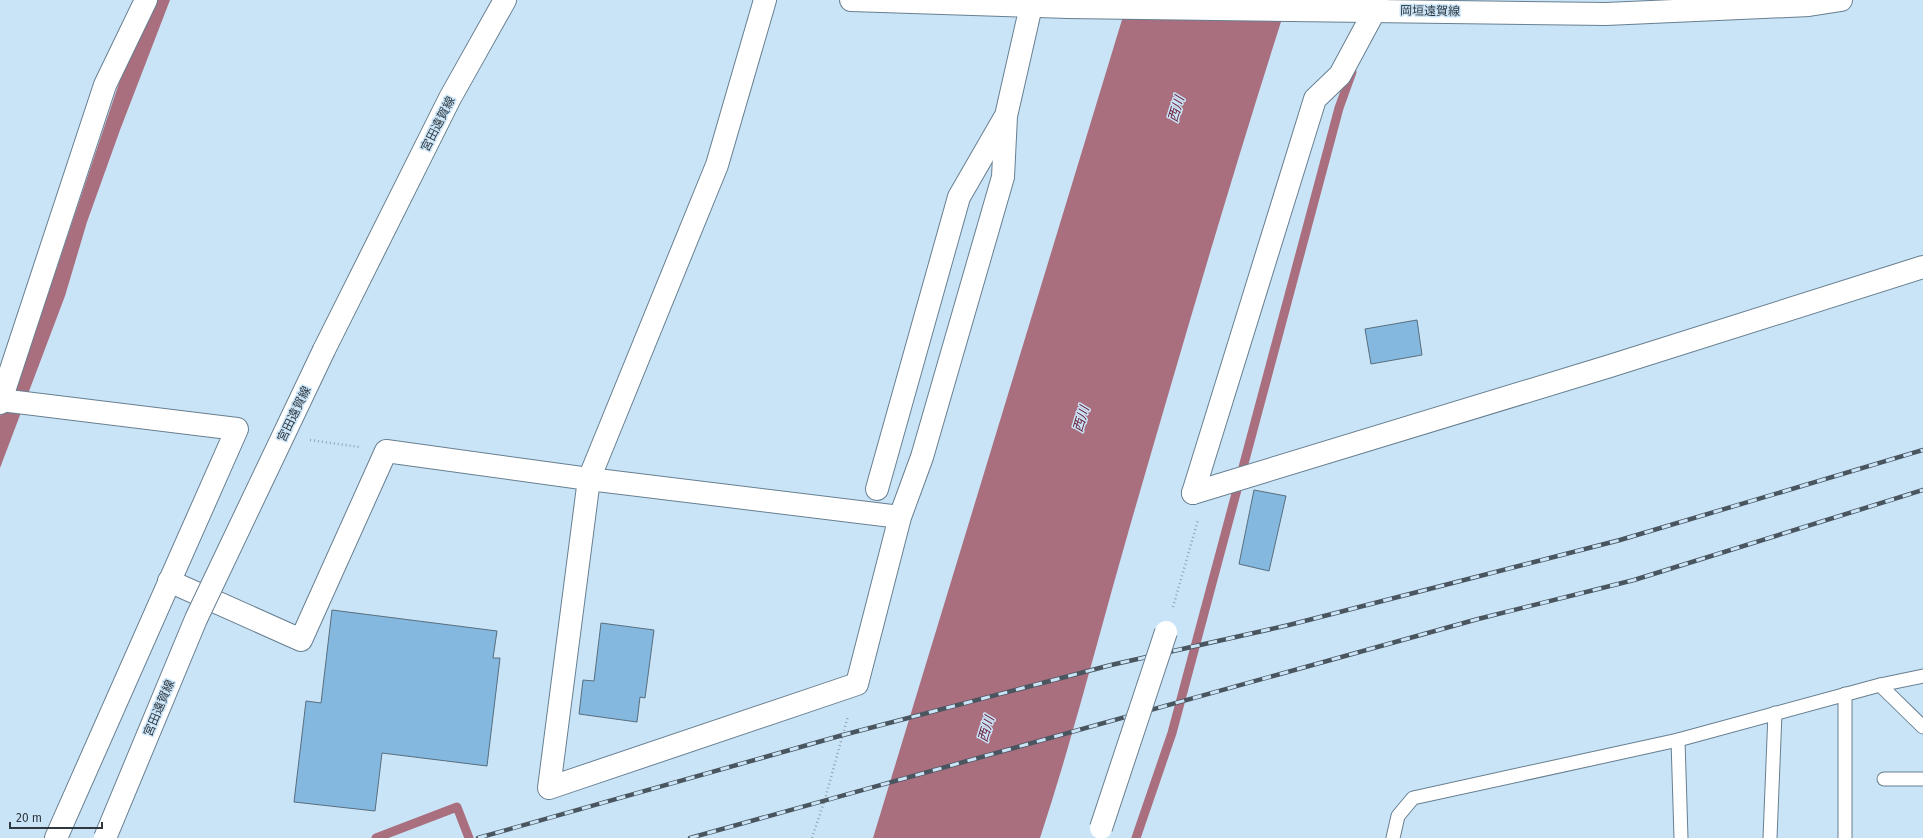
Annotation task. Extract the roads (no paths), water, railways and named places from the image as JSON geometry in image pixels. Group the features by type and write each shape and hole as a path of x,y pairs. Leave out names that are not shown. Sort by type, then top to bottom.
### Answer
{"street":[{"path":"56,838 237,429 0,401 105,85 146,0"},
{"name":"宮田遠賀線","path":"104,838 196,618 324,350 450,98 505,0"},
{"path":"765,0 717,165 589,478 550,788 857,684 900,517 922,458 1003,177 1006,116 1032,3"},
{"name":"岡垣遠賀線","path":"851,0 1032,3 1068,7 1324,10 1376,5 1506,6 1606,14 1809,5 1841,0"},
{"path":"1376,5 1340,75 1315,99 1193,493 1610,366 1923,267"},
{"path":"877,489 959,197 1006,116"},
{"path":"169,581 301,640 386,451 900,517"},
{"path":"1101,828 1166,632"}],"lane":[{"path":"1393,838 1398,816 1413,798 1678,740 1845,694 1923,676"},
{"path":"1880,685 1923,727"},
{"path":"1845,694 1845,838"},
{"path":"1770,838 1775,713"},
{"path":"1678,740 1681,838"},
{"path":"1884,779 1923,779"}],"water":[{"path":"147,0 170,0 120,130 87,222 65,296 0,468 0,416 42,312"},
{"name":"西川","path":"1128,0 1288,0 1188,328 1130,526 1076,721 1040,838 873,838"}],"waterway":[{"path":"1136,838 1172,733 1339,108 1352,72"},
{"path":"376,838 457,807 469,838"}],"railway":[{"path":"478,838 843,735 1111,665 1289,625 1620,540 1923,450"},
{"path":"690,838 1478,619 1634,580 1923,490"}]}
